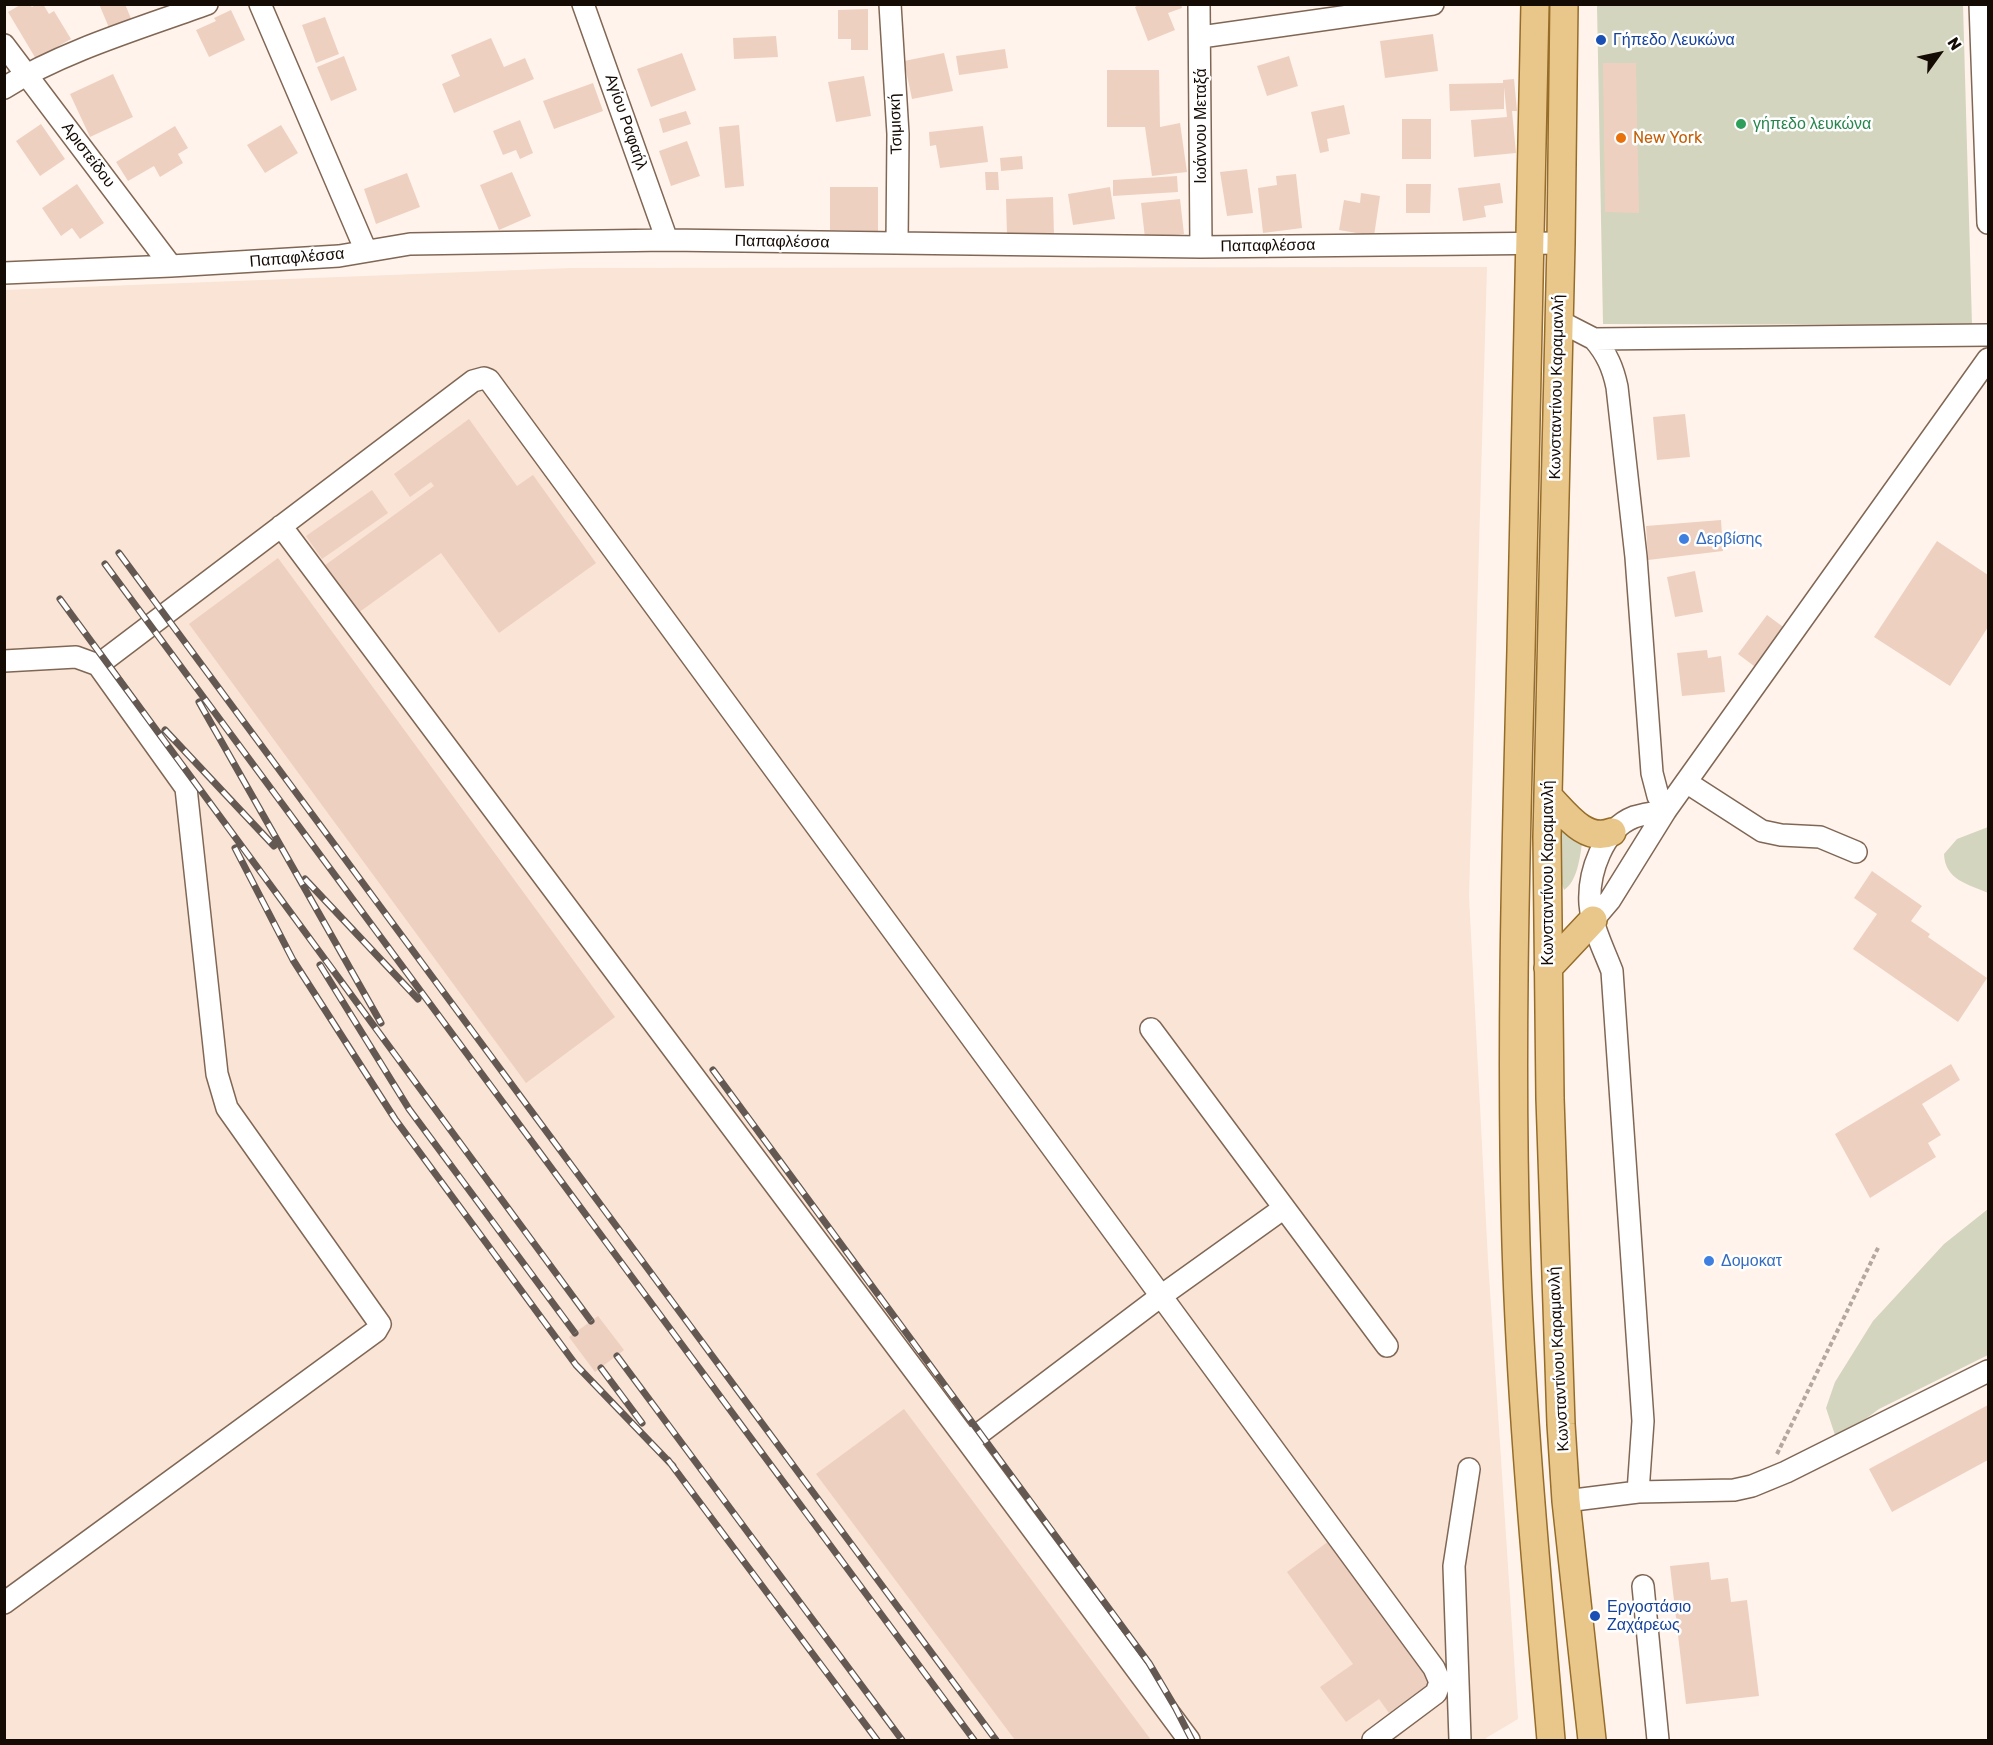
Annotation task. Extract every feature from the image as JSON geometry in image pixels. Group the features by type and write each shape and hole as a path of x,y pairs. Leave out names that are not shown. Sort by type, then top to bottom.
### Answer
{"main road":[{"name":"Κωνσταντίνου Καραμανλή","path":"1535,4 1515,870 1514,1044 1516,1243 1521,1352 1551,1740"},
{"name":"Κωνσταντίνου Καραμανλή","path":"1564,4 1561,243 1548,796 1551,1176 1566,1501 1592,1740"},
{"path":"1548,796 1583,830 1599,835 1612,832"},
{"path":"1548,968 1593,920"},
{"path":"1538,1740 1548,1706"}],"street":[{"path":"4,88 27,74 113,38 207,4"},
{"path":"260,4 293,86 366,251"},
{"name":"Αγίου Ραφαήλ","path":"583,4 667,240"},
{"name":"Τσιμισκή","path":"890,4 897,134 897,243"},
{"name":"Ιωάννου Μεταξά","path":"1199,4 1201,247"},
{"path":"1200,37 1433,4"},
{"path":"1980,4 1989,223"},
{"name":"Αριστείδου","path":"4,45 171,266"},
{"name":"Παπαφλέσσα","path":"4,273 339,256 410,244 667,240 1201,247 1561,243"},
{"path":"1559,321 1594,339 1605,352 1617,387 1636,557 1652,773 1658,796 1666,810"},
{"path":"1594,339 1989,335"},
{"path":"1593,920 1610,900 1666,810 1989,359"},
{"path":"98,665 473,381 478,378 489,380 1434,1668 1440,1682 1436,1693 1373,1740"},
{"path":"281,526 1189,1740"},
{"path":"4,661 76,657 98,665 186,788 218,1074 227,1108 380,1324 376,1331 4,1603"},
{"path":"1686,782 1762,831 1781,835 1820,837 1856,852"},
{"path":"1638,1492 1643,1421 1612,971 1593,920 1590,904 1592,879 1598,860 1612,832 1635,817 1666,810"},
{"path":"1151,1029 1387,1346"},
{"path":"968,1442 1161,1296 1284,1208"},
{"path":"1566,1501 1638,1492 1734,1490 1764,1482 1989,1371"},
{"path":"1461,1740 1454,1566 1469,1469"},
{"path":"1643,1586 1658,1740"}],"path":[{"path":"1764,1482 1879,1246"}],"shaded area":[{"path":"1487,267 1469,896 1488,1260 1518,1719 1486,1740 5,1740 4,290 570,268"}],"green space":[{"path":"1597,5 1963,5 1972,325 1603,324"},
{"path":"1562,821 1582,843 1575,876 1564,890 1562,884"},
{"path":"1988,827 1988,893 1966,884 1953,875 1945,863 1944,854 1957,839"},
{"path":"1988,1209 1988,1355 1879,1409 1864,1420 1858,1430 1837,1441 1826,1408 1835,1382 1873,1321 1944,1244"}],"building":[{"path":"36,4 43,4 49,14 54,11 71,39 36,59 8,12 20,5 32,7"},
{"path":"99,4 125,4 132,21 110,30"},
{"path":"1141,4 1181,4 1182,8 1168,13 1175,30 1148,41 1135,7"},
{"path":"868,9 868,50 851,50 851,39 838,39 838,10"},
{"path":"231,10 245,40 209,57 196,30 216,21 214,18"},
{"path":"325,17 339,54 316,63 302,25"},
{"path":"1433,34 1438,71 1385,78 1380,41"},
{"path":"776,36 778,57 734,59 733,38"},
{"path":"491,38 504,67 525,58 534,79 454,113 442,84 460,76 451,55"},
{"path":"1005,49 1008,68 959,75 956,56"},
{"path":"682,53 696,90 651,107 637,69"},
{"path":"944,53 953,91 912,99 904,61"},
{"path":"344,56 357,90 331,101 317,67"},
{"path":"1289,56 1298,86 1267,96 1257,66"},
{"name":"New York","path":"1603,63 1636,63 1639,213 1605,212"},
{"path":"1107,70 1159,70 1160,127 1180,123 1187,172 1152,176 1145,127 1107,127"},
{"path":"113,74 133,117 90,137 70,94"},
{"path":"864,76 871,116 836,122 828,82"},
{"path":"1514,79 1517,111 1512,111 1516,153 1474,157 1471,120 1507,117 1504,87 1504,109 1450,111 1449,84 1503,83 1503,80"},
{"path":"593,83 603,111 554,129 543,101"},
{"path":"1344,105 1350,134 1327,139 1329,151 1320,153 1311,112"},
{"path":"686,111 691,124 663,133 659,119"},
{"path":"1402,119 1431,119 1431,159 1402,159"},
{"path":"520,120 533,153 520,159 516,150 503,155 493,131"},
{"path":"41,124 65,159 40,176 16,141"},
{"path":"281,125 298,153 265,173 247,145"},
{"path":"739,125 744,186 725,188 719,127"},
{"path":"175,126 188,148 178,154 183,163 160,177 154,166 128,181 116,162"},
{"path":"983,126 988,162 940,168 936,145 930,146 929,132"},
{"path":"687,141 700,176 671,186 659,151"},
{"path":"1022,156 1023,169 1001,171 1000,158"},
{"path":"1247,169 1253,213 1227,216 1220,172"},
{"path":"512,172 531,216 499,230 480,185"},
{"path":"985,172 998,172 999,190 986,190"},
{"path":"407,173 420,207 376,224 364,189"},
{"path":"1296,174 1302,228 1263,233 1258,188 1277,185 1276,176"},
{"path":"1177,176 1178,192 1113,196 1113,180"},
{"path":"1500,183 1503,203 1484,206 1486,217 1463,221 1458,188"},
{"path":"77,184 104,223 80,239 72,228 61,236 42,208"},
{"path":"1406,184 1431,184 1430,213 1406,213"},
{"path":"830,187 878,187 878,231 830,230"},
{"path":"1110,187 1115,219 1073,225 1068,194"},
{"path":"1361,193 1380,196 1374,236 1339,230 1344,200 1360,203"},
{"path":"1053,197 1054,235 1007,236 1006,199"},
{"path":"1180,199 1184,234 1145,238 1141,203"},
{"path":"1685,414 1690,457 1657,460 1653,417"},
{"path":"469,419 517,486 533,475 596,563 499,633 441,553 358,613 324,566 434,486 431,482 410,497 394,474"},
{"path":"372,490 388,513 322,559 306,536"},
{"name":"Δερβίσης","path":"1721,520 1723,551 1648,560 1646,526"},
{"path":"1937,541 1988,575 1988,627 1950,686 1874,637"},
{"path":"278,558 615,1017 526,1083 189,624"},
{"path":"1695,571 1703,612 1675,617 1667,577"},
{"path":"1767,615 1786,629 1758,669 1738,654"},
{"path":"1707,650 1708,658 1721,656 1725,692 1682,696 1677,653"},
{"path":"1872,871 1922,906 1911,921 1930,934 1928,937 1987,978 1958,1022 1853,949 1877,914 1854,898"},
{"path":"1951,1064 1960,1080 1922,1104 1941,1135 1928,1143 1936,1157 1870,1198 1835,1134"},
{"path":"598,1316 624,1350 595,1372 569,1337"},
{"path":"1988,1405 1988,1460 1892,1512 1869,1469"},
{"path":"904,1409 1151,1740 1015,1740 816,1474"},
{"path":"1329,1541 1431,1683 1389,1713 1379,1699 1346,1722 1320,1687 1353,1664 1287,1572"},
{"path":"1709,1562 1711,1580 1728,1578 1731,1602 1747,1600 1759,1696 1686,1704 1670,1566"}],"railway":[{"path":"119,553 996,1740"},
{"path":"105,564 974,1740"},
{"path":"60,599 591,1321"},
{"path":"199,702 381,1023"},
{"path":"165,730 274,846"},
{"path":"235,848 293,960 395,1119 576,1365 673,1466"},
{"path":"305,879 418,999"},
{"path":"320,965 409,1109 575,1333"},
{"path":"713,1070 1149,1663 1192,1740"},
{"path":"617,1356 902,1740"},
{"path":"601,1368 642,1423"},
{"path":"668,1460 877,1740"}],"place":[{"name":"Γήπεδο Λευκώνα","path":"1601,40"},
{"name":"γήπεδο λευκώνα","path":"1741,124"},
{"name":"New York","path":"1621,138"},
{"name":"Δερβίσης","path":"1684,539"},
{"name":"Δομοκατ","path":"1709,1261"},
{"name":"Εργοστάσιο Ζαχάρεως","path":"1595,1616"}]}
